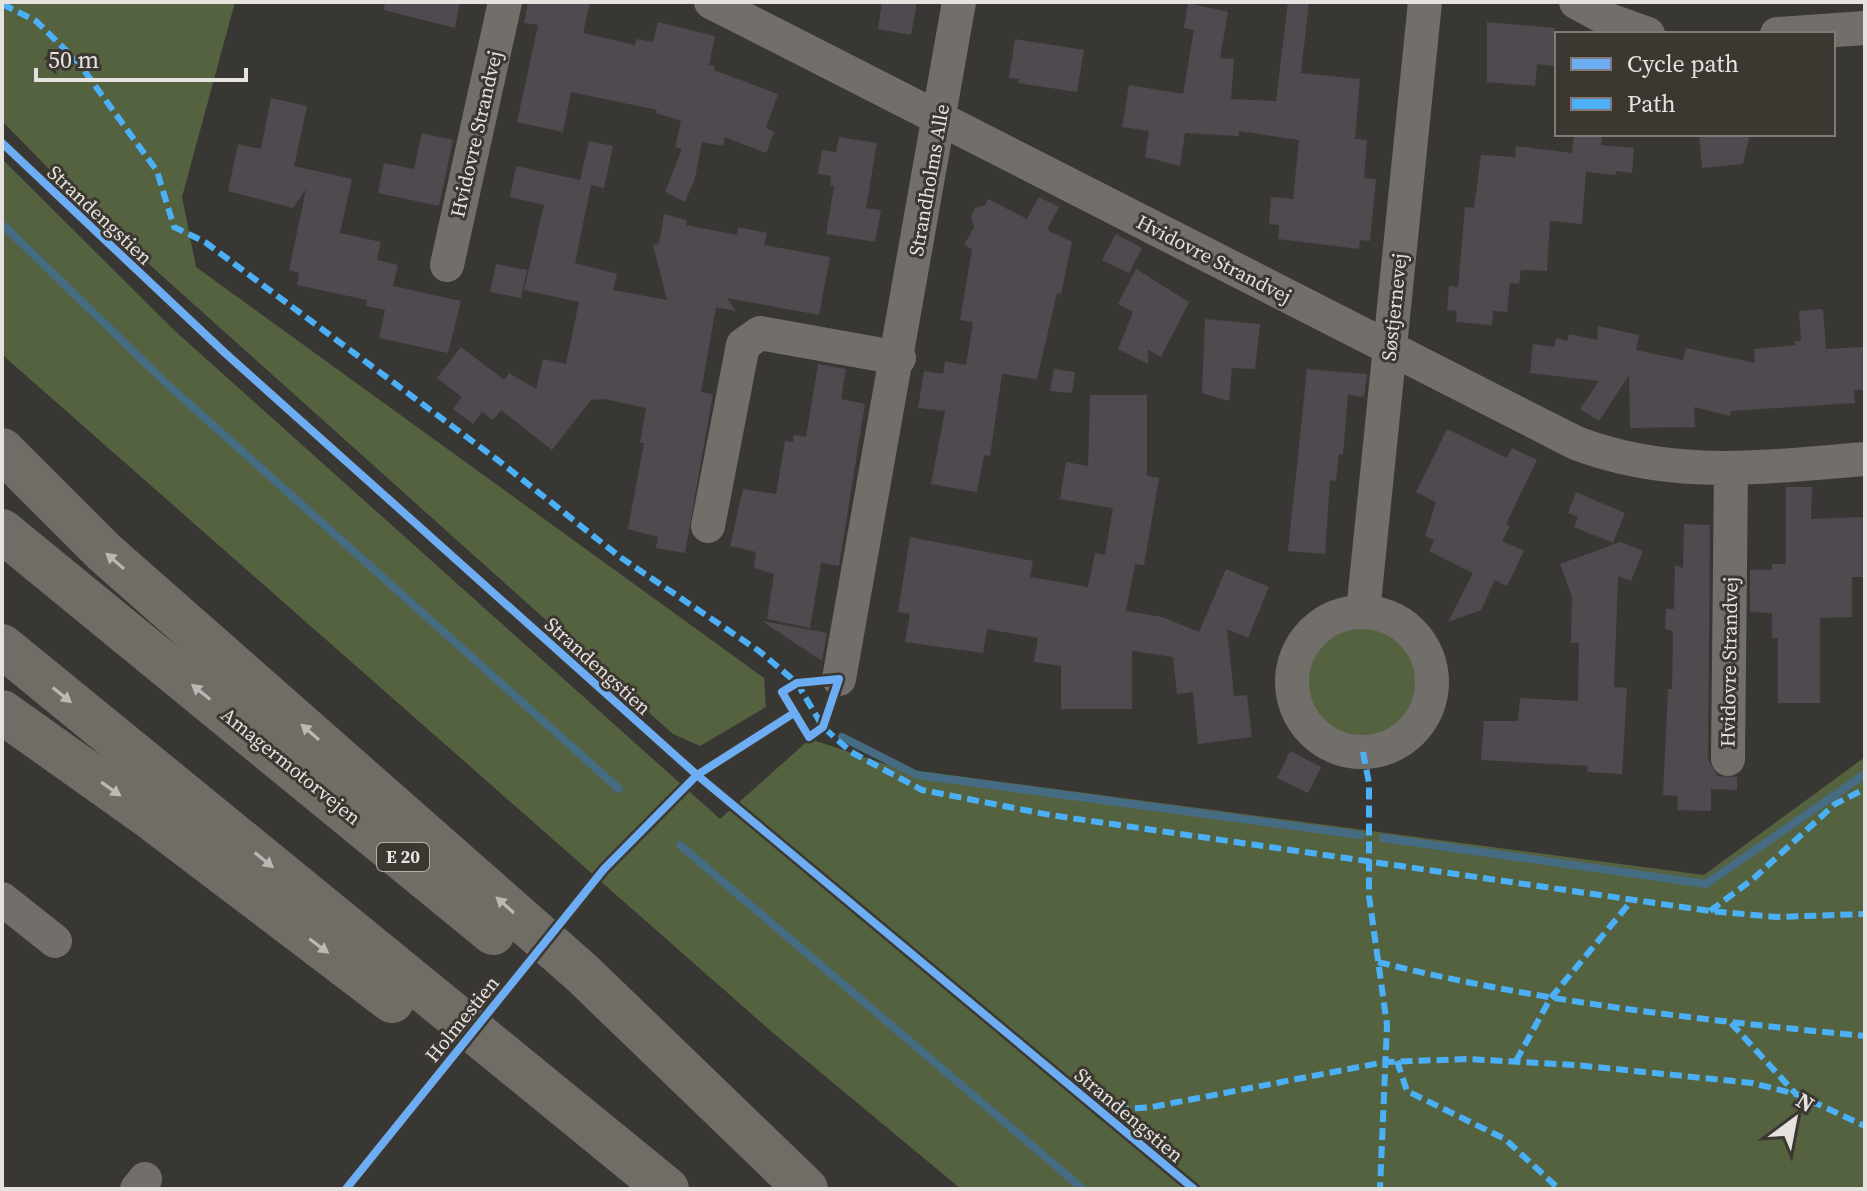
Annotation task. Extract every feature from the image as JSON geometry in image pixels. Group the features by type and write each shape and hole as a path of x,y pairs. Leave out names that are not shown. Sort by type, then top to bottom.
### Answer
{"highway":[{"path":"2,450 104,552 582,973 806,1189"},
{"name":"Amagermotorvejen","path":"2,531 320,788 799,1189"},
{"path":"2,646 667,1189"},
{"path":"2,712 147,815 573,1140 644,1189"}],"street":[{"name":"Hvidovre Strandvej","path":"447,265 505,2"},
{"name":"Hvidovre Strandvej","path":"711,2 1504,409 1614,458 1669,468 1731,469 1865,459"},
{"name":"Strandholms Alle","path":"839,679 899,358 959,2"},
{"name":"Søstjernevej","path":"1363,612 1425,2"},
{"path":"1576,2 1609,20 1642,32"},
{"path":"1806,32 1865,28"},
{"path":"708,526 743,345 760,333 899,358"},
{"name":"Hvidovre Strandvej","path":"1728,759 1731,469"},
{"path":"1363,612 1384,616 1404,626 1419,641 1428,660 1432,681 1429,702 1420,722 1404,738 1385,748 1363,752 1341,749 1321,739 1305,723 1295,703 1292,681 1300,650 1321,625 1341,615 1363,612"},
{"path":"2,899 55,941"}],"green space":[{"path":"2,2 235,2 182,197 196,267 764,678 766,707 700,746 673,734 92,213 2,121"},
{"path":"2,159 176,332 720,819 810,739 897,768 1704,875 1865,757 1865,1189 961,1189 772,1032 6,358 2,353"},
{"path":"1360,625 1382,630 1401,642 1413,661 1418,683 1413,705 1401,724 1382,736 1360,741 1338,736 1319,724 1307,705 1302,683 1307,661 1319,642 1338,630"}],"building":[{"path":"385,2 460,2 455,28 384,10"},
{"path":"528,2 590,2 583,33 635,45 636,39 653,42 658,22 715,36 709,65 715,66 714,70 778,94 766,128 774,132 766,153 725,137 723,146 702,142 695,178 685,202 665,192 682,149 675,147 681,121 656,113 657,110 571,92 563,132 517,122 538,25 524,23"},
{"path":"882,2 917,2 911,35 878,29"},
{"path":"1288,2 1309,2 1301,73 1360,79 1355,139 1367,140 1364,178 1376,179 1370,241 1360,240 1359,249 1278,239 1279,225 1269,224 1271,197 1293,199 1299,140 1239,131 1239,136 1185,133 1180,166 1145,157 1149,131 1122,127 1129,85 1183,94 1194,30 1184,28 1188,3 1228,12 1220,58 1234,59 1231,99 1276,101"},
{"path":"1487,22 1555,28 1554,66 1537,64 1535,86 1487,82"},
{"path":"1015,39 1084,50 1077,92 1018,83 1019,79 1009,78"},
{"path":"271,98 307,106 294,166 352,179 340,233 381,242 377,260 398,265 393,286 461,301 448,353 379,338 385,310 366,306 367,300 297,285 299,273 289,270 306,189 293,208 228,191 238,144 261,149"},
{"path":"422,133 453,140 439,206 378,193 384,163 414,169"},
{"path":"1574,136 1602,136 1601,145 1634,148 1632,173 1586,172 1582,224 1550,221 1547,271 1521,270 1519,284 1510,283 1507,312 1493,311 1492,325 1456,322 1457,311 1447,310 1449,286 1458,287 1465,207 1474,208 1481,155 1515,157 1516,146 1572,153"},
{"path":"1699,136 1750,136 1743,164 1702,168"},
{"path":"839,137 877,143 866,208 881,210 875,242 826,234 834,186 830,185 831,176 818,174 822,150 836,152"},
{"path":"589,141 613,146 604,188 591,185 575,263 617,274 613,290 667,300 653,245 659,244 664,214 687,220 686,225 737,235 738,227 767,233 764,245 830,257 819,315 727,298 736,311 716,307 701,392 713,394 685,553 656,548 658,537 628,529 644,443 640,443 646,408 604,399 591,400 552,450 501,410 493,420 482,412 473,424 453,409 462,397 437,378 461,347 504,380 509,373 536,389 543,359 566,364 579,302 524,290 544,205 510,197 516,166 580,180"},
{"path":"1039,197 1059,207 1047,230 1072,242 1037,379 1002,374 990,456 984,455 977,492 931,484 945,411 918,408 924,371 943,374 945,361 966,365 973,322 960,320 972,249 964,245 974,227 971,217 975,208 985,205 988,199 1027,219"},
{"path":"1116,234 1142,248 1129,273 1102,260"},
{"path":"496,264 527,270 521,298 490,292"},
{"path":"1136,269 1189,302 1161,357 1148,350 1148,364 1118,349 1133,312 1118,304"},
{"path":"1823,309 1826,349 1865,347 1865,390 1854,390 1855,403 1731,411 1730,416 1694,407 1695,427 1630,428 1629,375 1599,421 1580,409 1599,381 1530,373 1533,344 1554,347 1556,338 1567,341 1569,334 1597,340 1598,326 1639,335 1636,350 1683,360 1686,348 1755,363 1754,349 1795,345 1795,341 1801,341 1799,311"},
{"path":"1205,319 1260,324 1255,369 1232,368 1229,401 1202,393"},
{"path":"818,364 846,369 841,399 865,404 839,566 821,563 810,628 767,619 774,574 754,568 756,552 730,546 743,489 776,494 785,441 793,442 794,435 806,437"},
{"path":"1054,369 1075,372 1072,393 1050,391"},
{"path":"1307,369 1367,374 1364,397 1348,395 1343,454 1339,454 1336,481 1330,480 1325,554 1288,551"},
{"path":"1090,395 1147,395 1147,476 1159,478 1144,565 1135,564 1126,611 1162,617 1199,632 1226,569 1269,587 1248,638 1227,629 1234,696 1247,695 1252,737 1198,744 1193,692 1177,694 1173,657 1132,651 1132,709 1061,709 1061,666 1034,662 1038,638 987,629 983,653 905,642 910,614 898,612 910,537 1033,561 1030,577 1088,587 1095,553 1105,555 1113,508 1060,499 1066,462 1088,466"},
{"path":"1447,429 1507,458 1512,448 1537,460 1506,524 1510,526 1502,541 1524,551 1507,586 1495,580 1481,610 1448,622 1473,573 1429,551 1434,540 1425,536 1436,502 1416,492"},
{"path":"1786,487 1812,487 1811,519 1865,517 1865,577 1852,577 1852,617 1820,618 1820,703 1778,703 1778,638 1772,638 1772,613 1750,612 1750,570 1772,570 1772,564 1786,564"},
{"path":"1576,492 1625,513 1613,543 1574,527 1578,517 1568,513"},
{"path":"1684,524 1710,525 1708,759 1717,776 1737,777 1737,790 1711,789 1711,811 1677,810 1678,796 1663,795 1668,689 1672,689 1673,631 1665,629 1666,609 1674,609 1675,565 1683,568"},
{"path":"1620,542 1643,551 1631,581 1618,576 1614,687 1627,688 1622,774 1587,772 1588,766 1481,760 1484,721 1518,721 1520,698 1578,701 1579,643 1571,643 1572,596 1560,564"},
{"path":"762,621 827,633 822,661"},
{"path":"1290,751 1321,767 1308,793 1277,778"}],"waterway":[{"path":"2,224 167,384 619,789"},
{"path":"842,737 917,775 1360,835"},
{"path":"1383,838 1706,884 1865,774"},
{"path":"680,845 1083,1189"}],"marked path":[{"path":"2,4 36,21 78,62 157,171 174,227 205,242 499,461 620,557 759,651 797,683 823,727 851,752 922,790 1050,815 1710,911 1776,917 1865,914"},
{"path":"1363,752 1369,783 1369,896 1387,1025 1380,1189"},
{"path":"1710,911 1753,879 1835,804 1865,789"},
{"path":"1516,1061 1550,999 1633,899"},
{"path":"1378,962 1559,999 1865,1036"},
{"path":"1731,1023 1796,1094"},
{"path":"1099,1111 1152,1107 1385,1062 1468,1059 1576,1065 1752,1083 1796,1094 1865,1126"},
{"path":"1397,1061 1407,1091 1505,1139 1559,1189"}],"cycle path":[{"name":"Strandengstien","path":"2,143 224,352 697,775 1194,1189"},
{"path":"839,679 823,727 809,737 782,692 797,683 839,679"},
{"name":"Holmestien","path":"346,1189 604,869 697,775 794,713"}]}
